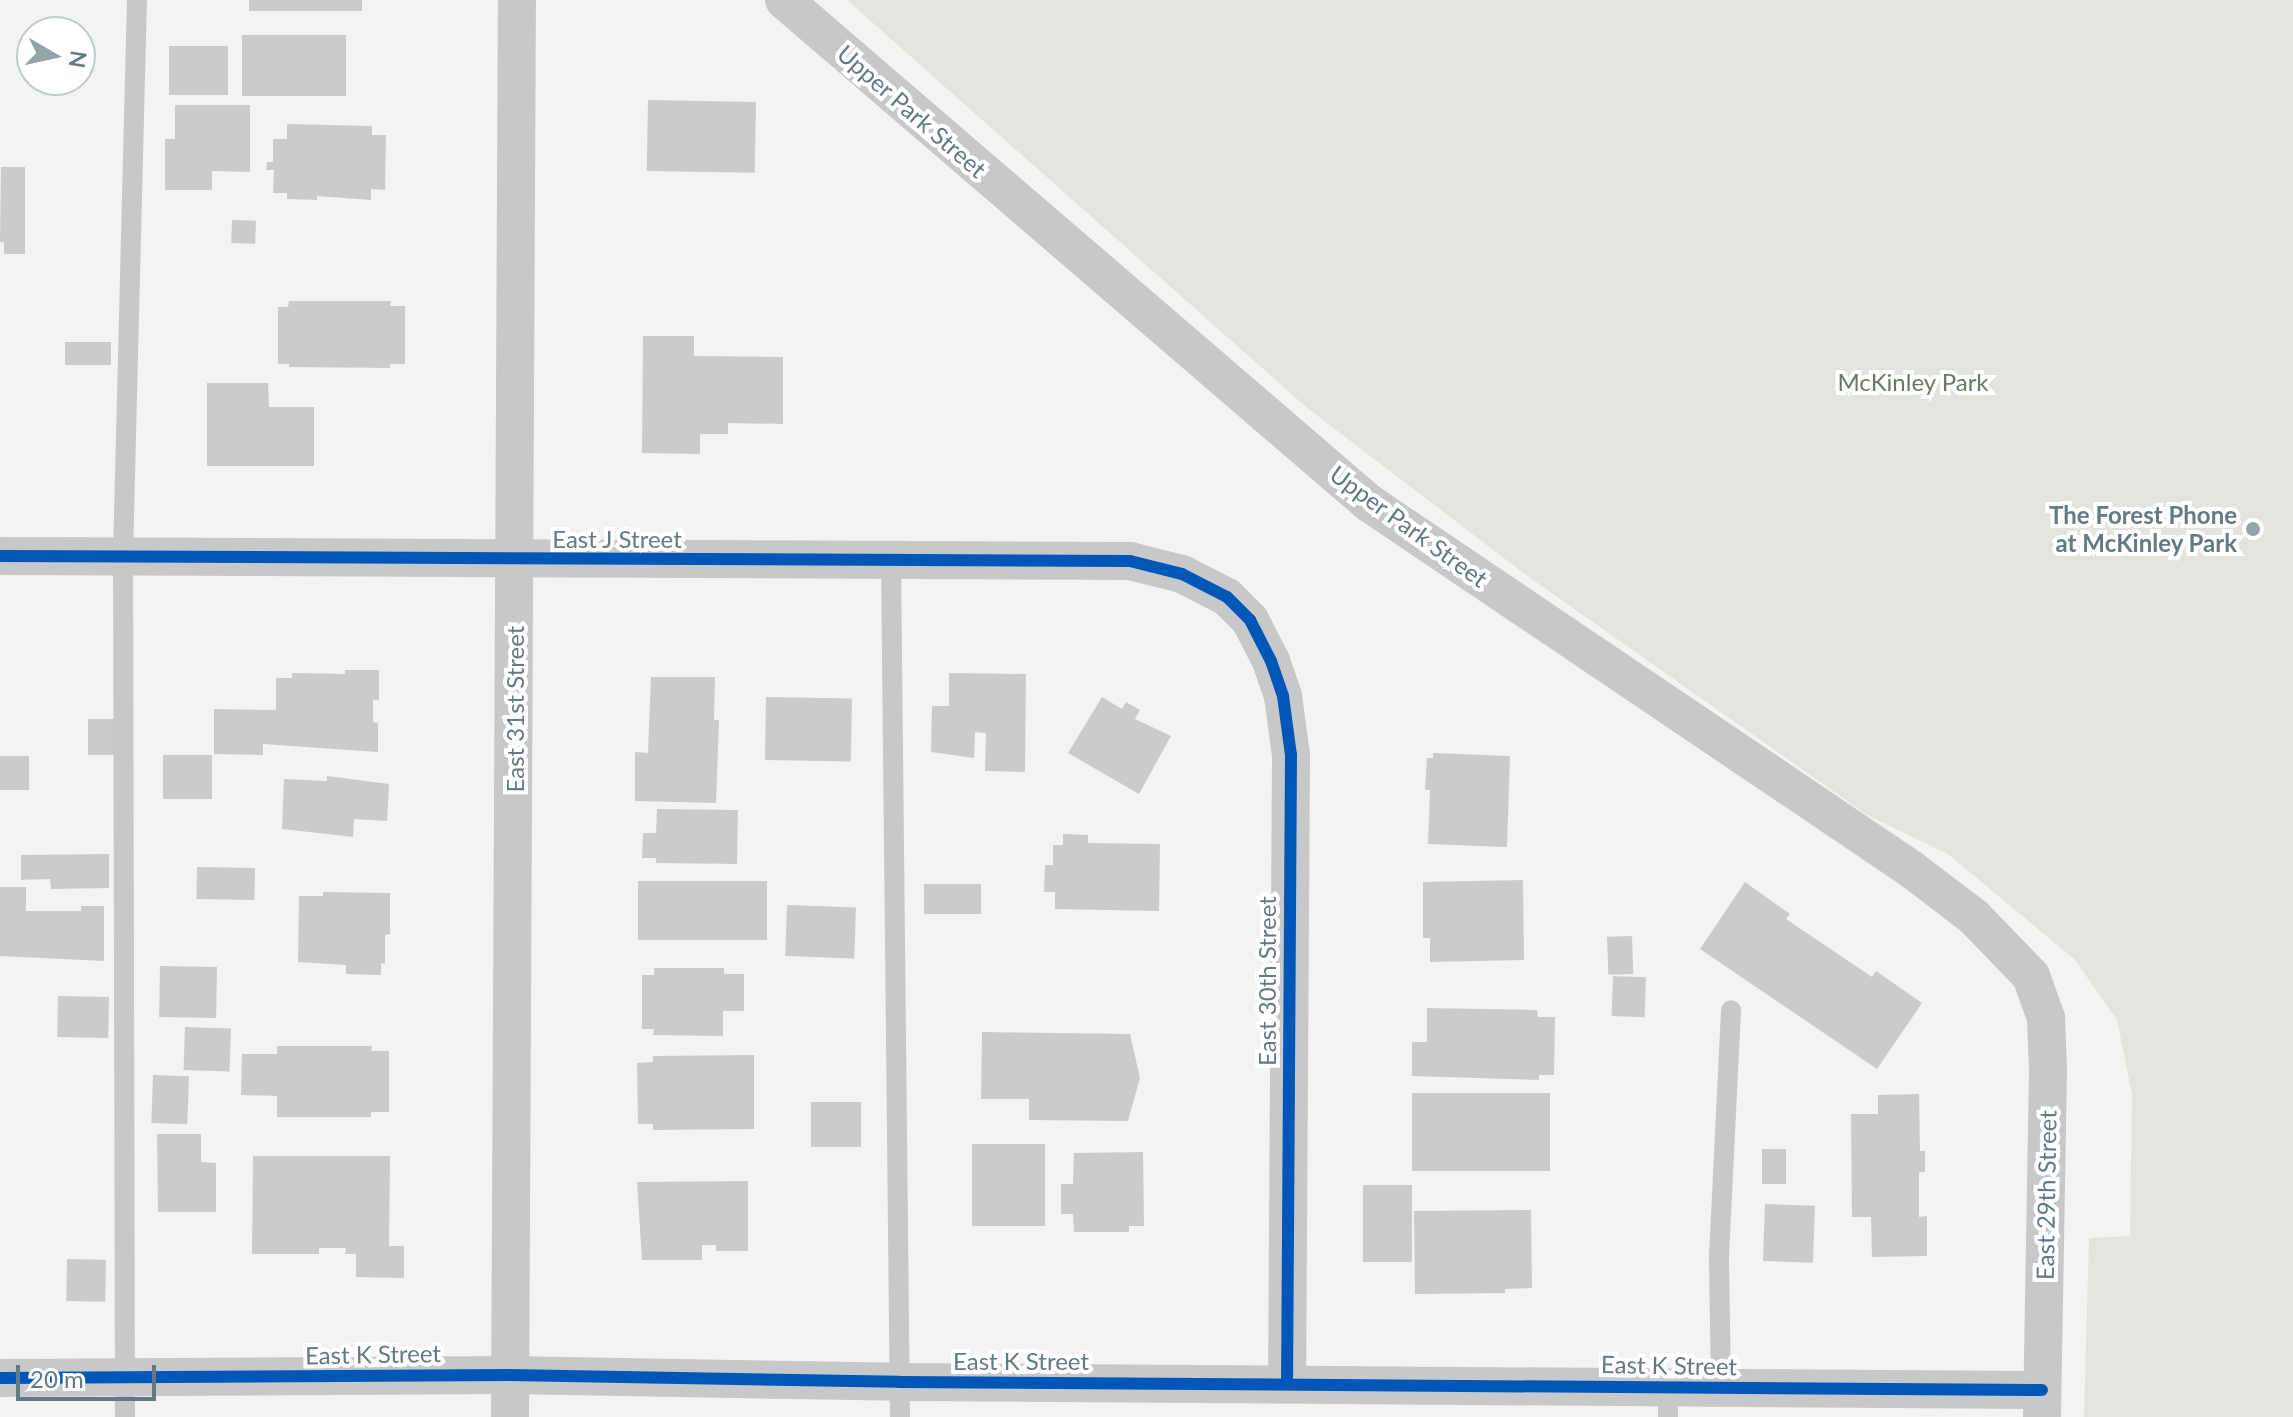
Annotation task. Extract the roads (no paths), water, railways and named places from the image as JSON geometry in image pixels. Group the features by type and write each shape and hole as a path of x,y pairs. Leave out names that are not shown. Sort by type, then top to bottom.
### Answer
{"street":[{"name":"East 31st Street","path":"510,1417 517,0"},
{"name":"Upper Park Street","path":"784,0 1369,503 1911,869 1974,917 2031,976"},
{"name":"East J Street","path":"0,556 516,561 1130,561 1182,574 1227,597"},
{"name":"East 30th Street","path":"1227,597 1250,620 1271,661 1283,696 1291,755 1287,1383"},
{"name":"East 29th Street","path":"2031,976 2046,1018 2048,1071 2042,1403"},
{"name":"East K Street","path":"0,1378 509,1375 899,1400 1287,1383 1668,1402 1721,1388 2042,1403"}],"lane":[{"path":"125,1417 123,555 137,0"},
{"path":"891,560 899,1400"},
{"path":"1721,1388 1721,1195 1731,1010"}],"place":[{"name":"The Forest Phone at McKinley Park","path":"2253,529"}],"park label":[{"name":"McKinley Park","path":"1913,382"}]}
